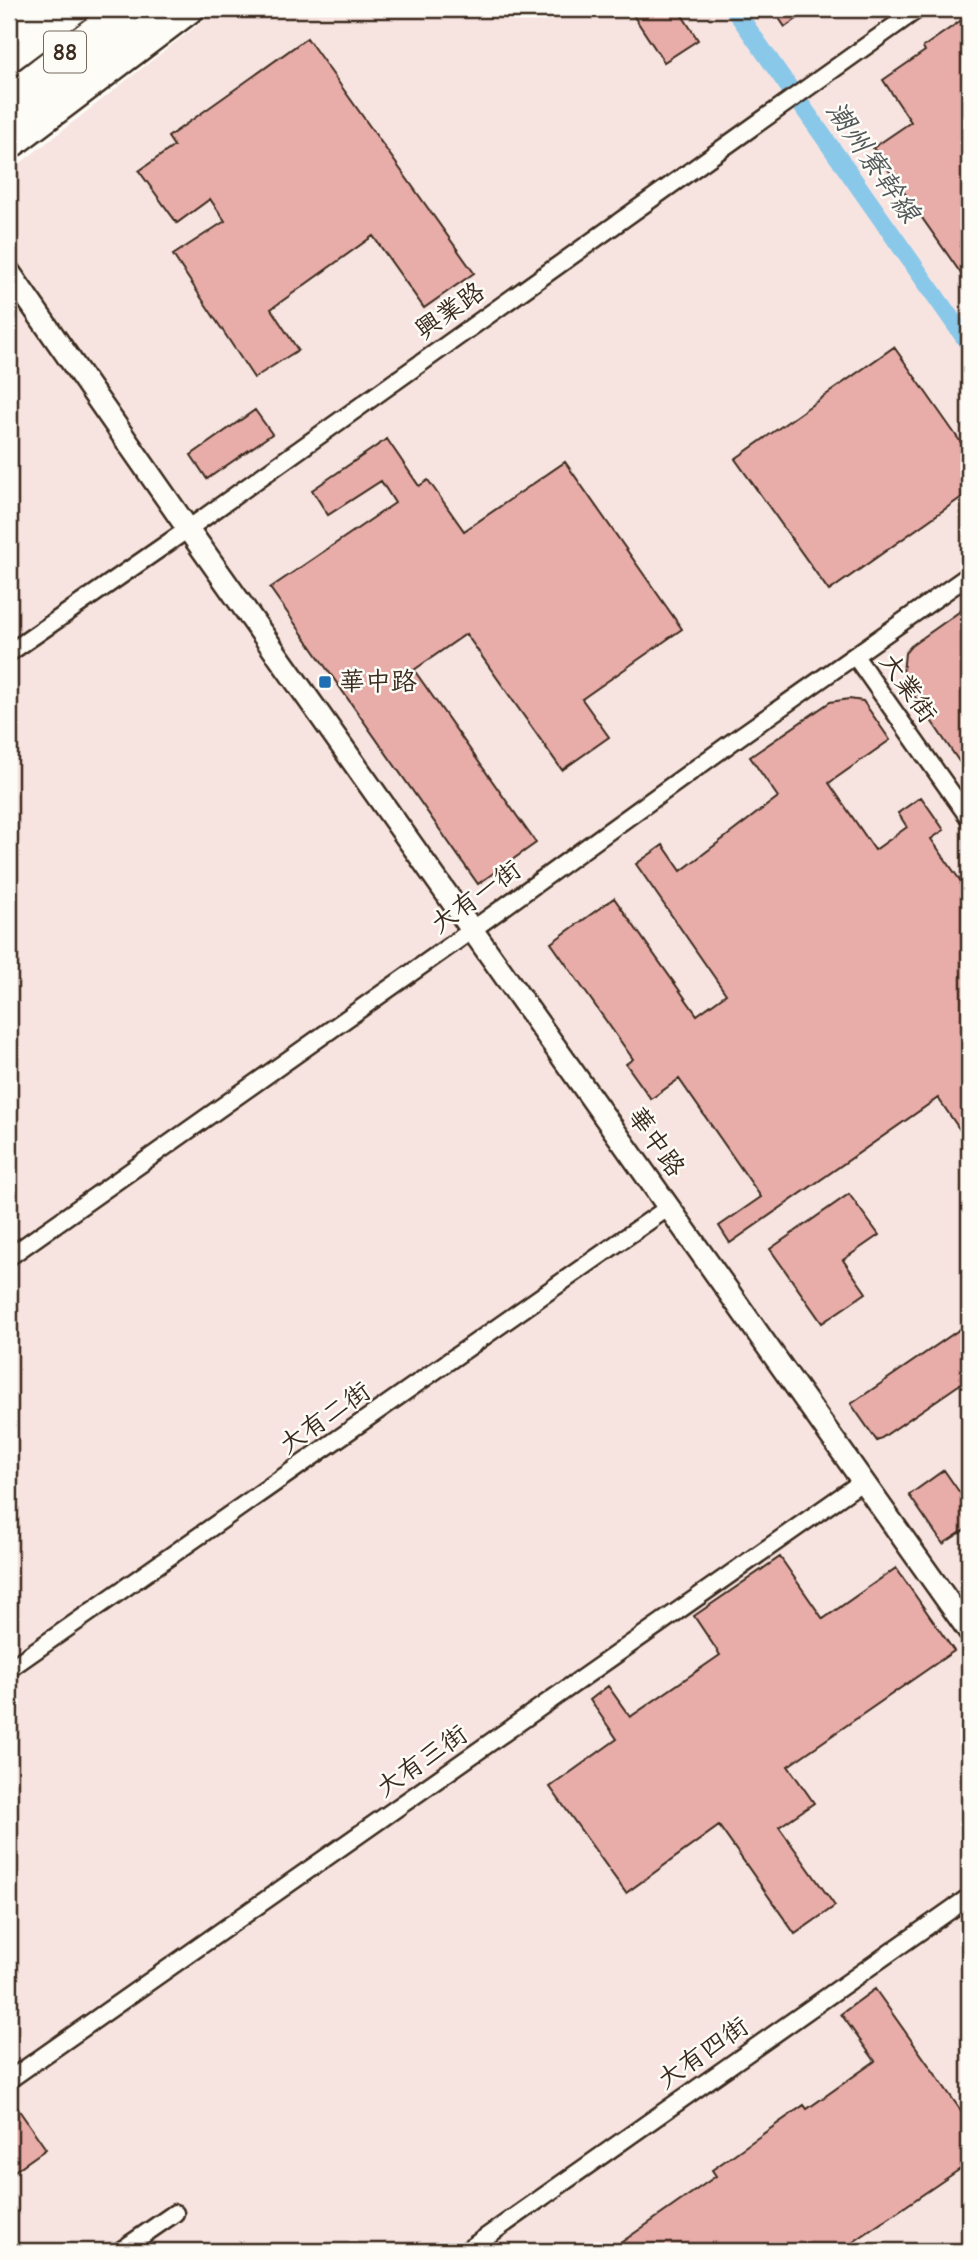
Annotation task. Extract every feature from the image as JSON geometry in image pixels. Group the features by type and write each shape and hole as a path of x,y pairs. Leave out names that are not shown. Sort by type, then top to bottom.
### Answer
{"highway":[{"path":"9,32 39,9"},
{"name":"88","path":"9,59 76,9"},
{"name":"88","path":"9,95 121,9"},
{"path":"9,121 154,9"}],"main road":[{"path":"9,22 26,9"},
{"path":"9,148 193,9"}],"street":[{"name":"興業路","path":"9,653 188,529 918,9"},
{"name":"華中路","path":"9,272 969,1631"},
{"name":"大有一街","path":"9,1257 969,575"},
{"name":"大業街","path":"855,656 969,818"},
{"name":"大有二街","path":"9,1669 669,1207"},
{"name":"大有三街","path":"9,2080 863,1481"},
{"name":"大有四街","path":"466,2251 969,1896"},
{"path":"120,2251 176,2213"}],"shaded area":[{"path":"218,9 969,9 969,2251 9,2251 9,172"}],"building":[{"path":"629,9 678,9 698,40 664,62"},
{"path":"773,9 811,9 785,27"},
{"path":"969,15 969,285 873,148 911,122 883,80 925,51 923,47"},
{"path":"307,38 474,273 424,308 373,236 271,309 298,350 254,378 173,255 225,221 210,199 177,223 139,171 174,146 168,137"},
{"path":"894,347 969,454 969,492 829,591 735,459"},
{"path":"255,410 272,434 207,479 191,455"},
{"path":"387,439 419,486 428,480 464,531 565,462 682,629 582,699 609,737 562,770 466,634 414,670 536,843 478,884 270,588 395,503 381,481 328,515 312,490"},
{"path":"969,605 969,776 904,681 903,673 905,653 911,646"},
{"path":"849,699 863,701 890,740 829,783 875,850 907,827 898,813 921,797 944,830 931,839 969,893 969,1143 938,1098 730,1243 719,1226 761,1197 679,1079 651,1099 626,1064 633,1059 551,943 614,898 697,1015 726,994 636,864 663,845 681,871 778,797 750,757 830,702"},
{"path":"849,1194 879,1235 843,1260 866,1293 822,1323 770,1249"},
{"path":"969,1323 969,1378 877,1441 851,1404"},
{"path":"944,1470 969,1506 969,1527 943,1544 909,1495"},
{"path":"780,1557 823,1619 896,1568 954,1651 788,1766 814,1803 779,1827 835,1906 795,1934 719,1826 626,1893 550,1787 617,1739 590,1700 608,1686 630,1717 720,1655 694,1616"},
{"path":"875,1989 969,2122 969,2163 840,2251 609,2251 716,2176 712,2170 804,2105 807,2109 875,2061 841,2014"},
{"path":"9,2096 46,2149 9,2175"}],"waterway":[{"name":"潮州寮幹線","path":"734,9 969,344"}],"place":[{"name":"華中路","path":"325,682"}]}
